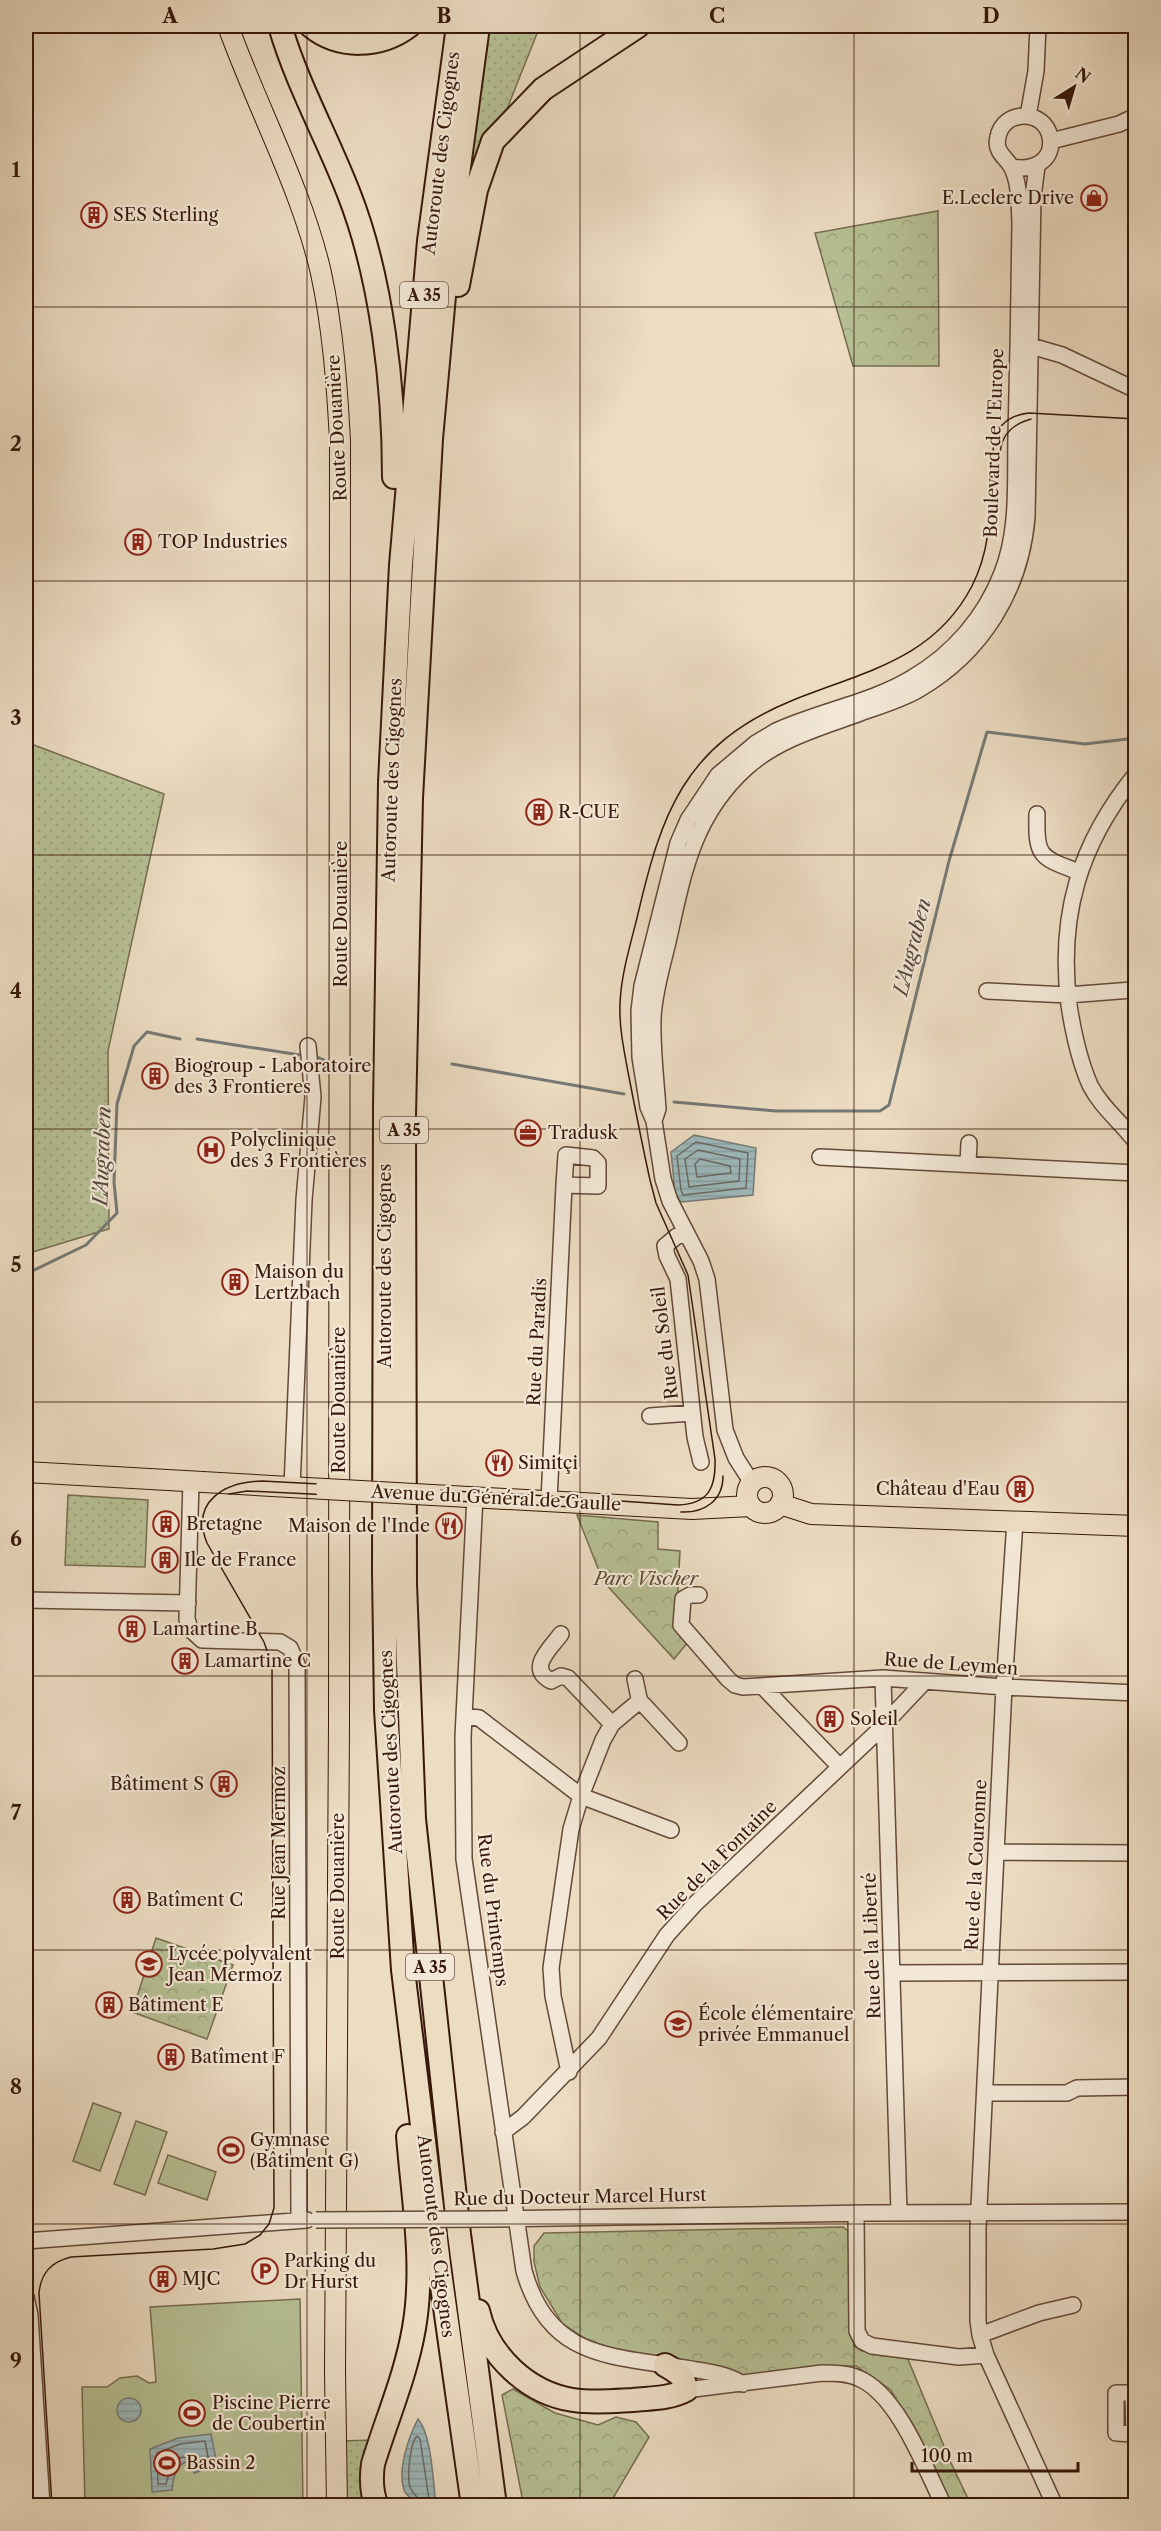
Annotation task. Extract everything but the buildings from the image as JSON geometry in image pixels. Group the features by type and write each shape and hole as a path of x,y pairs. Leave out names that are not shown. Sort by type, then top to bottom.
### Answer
{"highway":[{"path":"280,26 295,70 350,197 364,240 375,288 390,387 394,441 395,535 401,565"},
{"path":"311,26 337,41 365,43 379,41 409,26"},
{"name":"Autoroute des Cigognes","path":"458,26 429,241 401,565 390,782 385,1107 384,1572 386,1710 403,1970 440,2272 472,2505"},
{"name":"Autoroute des Cigognes","path":"478,26 449,241 431,439 410,810 404,1116 405,1584 414,1819 459,2234 495,2505"},
{"path":"431,439 444,410 460,273 476,190 493,141 543,89 638,26"},
{"path":"376,2505 371,2478 403,2378 414,2326 419,2268 400,2036 403,1970"},
{"path":"459,2234 480,2319 498,2355 516,2374 545,2391 572,2400 608,2402 674,2397 686,2390 682,2376 665,2364"}],"main road":[{"name":"Route Douanière","path":"228,26 247,79 302,213 320,272 334,351 340,441 339,1698 335,2371 337,2505"},
{"name":"Avenue du Général de Gaulle","path":"26,1472 692,1509 751,1506"},
{"path":"766,1478 775,1481 781,1489 780,1504 777,1509 766,1513 755,1510 747,1497 752,1483 766,1478"},
{"path":"780,1504 811,1514 1136,1526"}],"street":[{"path":"1028,116 1036,71 1038,26"},
{"path":"1028,116 1044,125 1051,141 1047,155 1037,166 1024,170 1012,167 1001,157 997,138 1004,124 1011,118 1028,116"},
{"path":"1051,141 1119,124 1136,116"},
{"name":"Boulevard de l'Europe","path":"654,1121 658,1109 653,1033 657,990 693,843 707,814 724,790 766,753 789,739 917,691 940,676 968,652 992,622 1021,560 1025,536 1033,197 1037,166"},
{"name":"Boulevard de l'Europe","path":"752,1483 736,1458 725,1430 707,1279 701,1261 670,1201 663,1179 654,1121 648,1107 638,1042 641,994 678,843 702,797 733,761 776,731 895,687 934,664 976,623 991,598 1003,571 1014,518 1020,206 1012,167"},
{"path":"1031,345 1062,355 1136,390"},
{"path":"1136,774 1102,823 1079,872 1066,940 1068,995 1075,1035 1090,1085 1103,1105 1136,1142"},
{"path":"1037,814 1036,840 1043,855 1079,872"},
{"path":"987,991 1068,995 1132,990"},
{"path":"292,1487 304,1206 313,1096 308,1046"},
{"path":"968,1163 969,1143"},
{"path":"820,1158 968,1163 1136,1173"},
{"name":"Rue du Paradis","path":"549,1501 564,1185"},
{"name":"Rue du Soleil","path":"686,1234 676,1236 665,1246 667,1256 678,1279 692,1413 701,1461"},
{"path":"650,1416 692,1413"},
{"path":"26,1600 188,1603 191,1482"},
{"name":"Rue du Printemps","path":"475,1496 464,1716 465,1859 503,2132 528,2285 541,2312 556,2330 574,2343 591,2351 726,2375 743,2384"},
{"name":"Rue de la Couronne","path":"1015,1521 1004,1687 979,2212 980,2335 986,2355 1055,2505"},
{"name":"Rue de Leymen","path":"699,1595 690,1594 683,1599 681,1625 735,1685 764,1686 883,1678 1004,1687 1136,1693"},
{"name":"Rue Jean Mermoz","path":"188,1603 187,1619 190,1629 202,1640 280,1642 290,1648 297,1664 299,2220"},
{"path":"561,1634 542,1660 539,1667 540,1672 551,1681 561,1676 568,1678 612,1724"},
{"path":"635,1678 640,1703 679,1743"},
{"name":"Rue de la Liberté","path":"883,1678 899,2212"},
{"name":"Rue de la Fontaine","path":"503,2132 523,2117 569,2072 599,2038 667,1935 681,1919 883,1726 925,1681"},
{"path":"764,1686 840,1767"},
{"path":"569,2072 553,1996 551,1968 571,1829 603,1740 612,1724 635,1704 640,1703"},
{"path":"464,1716 479,1718 581,1796 671,1830"},
{"path":"996,1852 1136,1853"},
{"path":"892,1973 1136,1972"},
{"path":"1067,2093 1077,2088 1136,2087"},
{"path":"985,2093 1067,2093 1077,2097 1136,2097"},
{"name":"Rue du Docteur Marcel Hurst","path":"26,2241 299,2220 899,2212 1136,2212"},
{"path":"856,2213 857,2331 862,2341 872,2346 948,2355 974,2357 986,2355"},
{"path":"26,2297 30,2315 42,2505"},
{"path":"980,2335 1039,2313 1073,2305"},
{"path":"686,2390 822,2373 841,2373 859,2378 882,2394 897,2413 944,2505"}],"green space":[{"path":"489,26 540,26 478,182 459,243"},
{"path":"938,211 939,366 853,366 815,233"},
{"path":"26,742 164,794 108,1051 109,1229 26,1254"},
{"path":"26,1489 32,1489 29,1566 26,1566"},
{"path":"68,1495 148,1500 145,1567 65,1565"},
{"name":"Parc Vischer","path":"577,1515 658,1522 658,1549 680,1551 676,1628 688,1642 674,1659 603,1581"},
{"path":"156,1938 233,1965 207,2039 132,2012"},
{"path":"93,2103 121,2113 100,2171 73,2161"},
{"path":"136,2121 167,2132 145,2195 114,2184"},
{"path":"168,2155 216,2172 207,2200 158,2183"},
{"path":"843,2227 848,2231 854,2346 862,2351 907,2357 971,2505 950,2505 891,2390 856,2366 822,2366 745,2375 593,2344 562,2323 540,2287 534,2262 534,2246 544,2233"},
{"name":"Piscine Pierre de Coubertin","path":"300,2299 303,2505 85,2505 82,2387 107,2387 120,2378 137,2376 149,2383 156,2382 150,2307"},
{"path":"513,2389 555,2413 598,2425 616,2417 636,2422 649,2437 609,2505 535,2506 523,2502 502,2395"},
{"path":"373,2440 369,2505 345,2505 342,2441"}],"water":[{"path":"694,1135 756,1148 753,1195 681,1202 675,1193 671,1152"},
{"path":"129,2398 134,2399 140,2405 140,2415 134,2421 129,2422 124,2421 118,2415 117,2410 118,2405 124,2399"},
{"path":"418,2419 423,2426 429,2447 436,2505 418,2505 406,2494 403,2484 405,2454"},
{"name":"Bassin 2","path":"211,2434 217,2465 194,2473 191,2466 185,2462 177,2470 172,2490 152,2492 150,2449 178,2438"}],"waterway":[{"name":"L'Augraben","path":"674,1102 776,1111 880,1111 889,1105 949,861 987,732 1085,744 1136,738"},
{"name":"L'Augraben","path":"26,1274 86,1245 117,1213 114,1182 117,1104 134,1046 147,1032 180,1039"},
{"name":"L'Augraben","path":"197,1039 300,1055"},
{"name":"L'Augraben","path":"315,1056 324,1060"},
{"name":"L'Augraben","path":"452,1064 624,1094"}],"tram line":[{"path":"52,2506 39,2293 48,2269 71,2257 213,2249 245,2244 260,2235 269,2224 274,2208 272,1665 264,1642 207,1543 203,1528 203,1516 207,1505 214,1497 235,1485 262,1481 678,1505 689,1504 704,1497 712,1486 715,1459 688,1275 656,1203 633,1099 620,1021 622,982 626,961 656,846 668,815 683,787 702,762 725,739 755,719 791,701 893,661 916,648 937,632 956,611 972,586 985,551 990,515 994,442 1006,421 1029,413 1136,419"},
{"path":"1000,454 1003,441 1009,431 1031,419"},
{"path":"681,1512 697,1510 711,1504 720,1492 723,1476"},
{"path":"229,1494 247,1491 595,1508"}],"place":[{"name":"E.Leclerc Drive","path":"1094,198"},
{"name":"SES Sterling","path":"94,215"},
{"name":"TOP Industries","path":"138,542"},
{"name":"R-CUE","path":"539,812"},
{"name":"Biogroup - Laboratoire des 3 Frontieres","path":"155,1076"},
{"name":"Tradusk","path":"528,1133"},
{"name":"Polyclinique des 3 Frontières","path":"211,1150"},
{"name":"Maison du Lertzbach","path":"235,1282"},
{"name":"Simitçi","path":"499,1463"},
{"name":"Château d'Eau","path":"1020,1489"},
{"name":"Bretagne","path":"166,1524"},
{"name":"Maison de l'Inde","path":"449,1526"},
{"name":"Ile de France","path":"165,1560"},
{"name":"Lamartine B","path":"132,1629"},
{"name":"Lamartine C","path":"185,1661"},
{"name":"Soleil","path":"830,1719"},
{"name":"Bâtiment S","path":"224,1784"},
{"name":"Batîment C","path":"127,1900"},
{"name":"Lycée polyvalent Jean Mermoz","path":"149,1964"},
{"name":"Bâtiment E","path":"109,2005"},
{"name":"École élémentaire privée Emmanuel","path":"678,2024"},
{"name":"Batîment F","path":"171,2057"},
{"name":"Gymnase (Bâtiment G)","path":"231,2150"},
{"name":"Parking du Dr Hurst","path":"265,2271"},
{"name":"MJC","path":"163,2279"},
{"name":"Piscine Pierre de Coubertin","path":"192,2413"},
{"name":"Bassin 2","path":"167,2463"}]}
